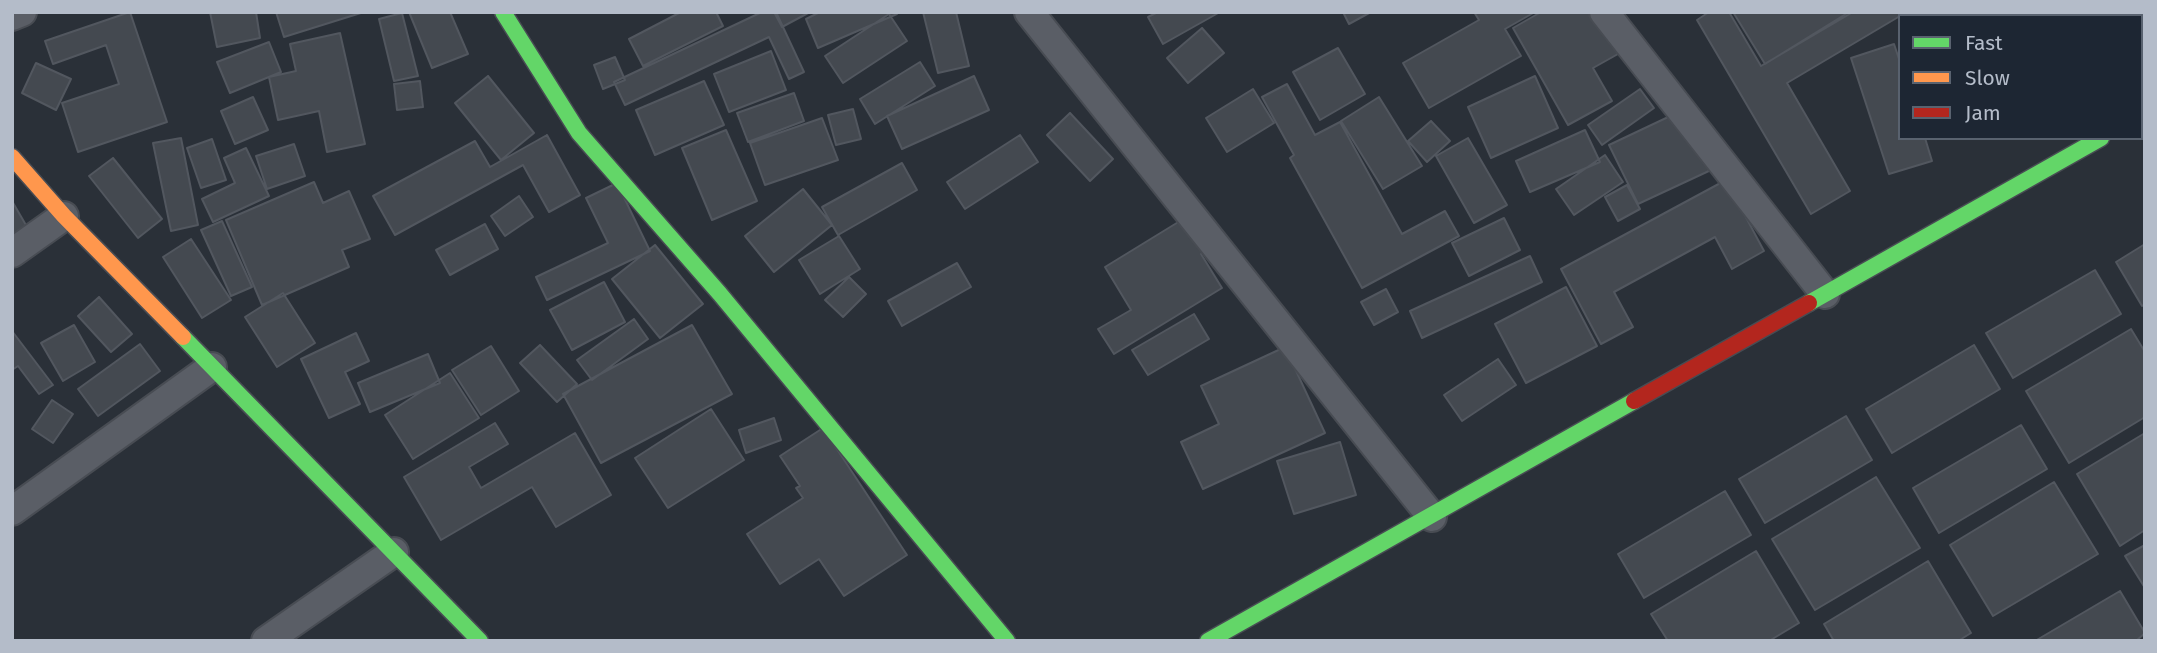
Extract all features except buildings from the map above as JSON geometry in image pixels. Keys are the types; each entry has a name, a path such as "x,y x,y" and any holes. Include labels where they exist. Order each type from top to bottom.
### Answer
{"street":[{"path":"12,16 22,12"},
{"path":"503,12 579,133 720,294 1007,641"},
{"path":"1028,12 1432,517"},
{"path":"1604,12 1825,294"},
{"path":"1208,641 2097,140"},
{"path":"12,157 64,216 480,641"},
{"path":"12,253 64,216"},
{"path":"12,511 212,367"},
{"path":"266,641 394,552"}],"traffic: fast":[{"path":"503,12 579,133 720,294 1007,641"},
{"path":"1809,303 2097,140"},
{"path":"183,337 480,641"},
{"path":"1208,641 1634,401"}],"traffic: slow":[{"path":"12,157 64,216 183,337"}],"traffic: jam":[{"path":"1634,401 1809,303"}]}
